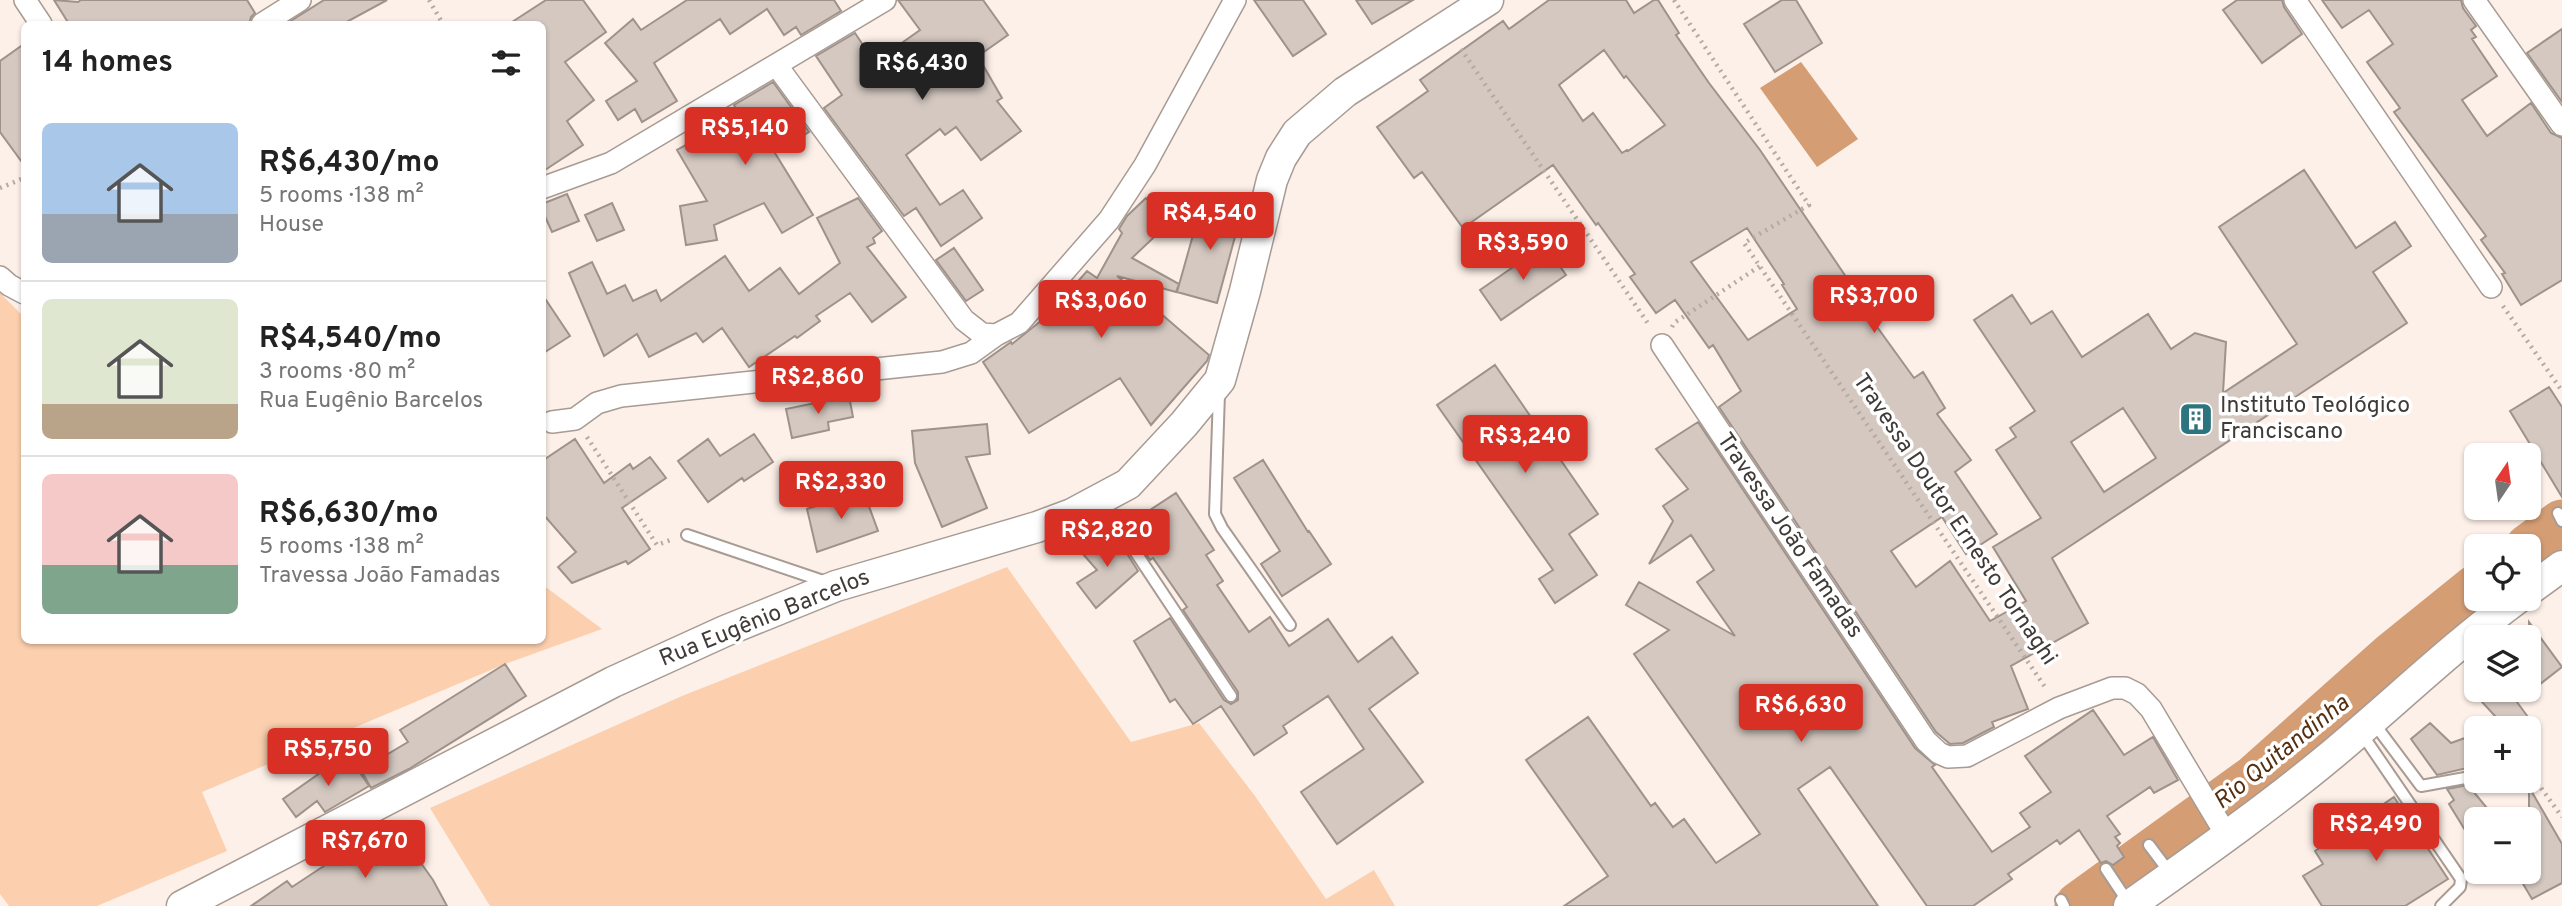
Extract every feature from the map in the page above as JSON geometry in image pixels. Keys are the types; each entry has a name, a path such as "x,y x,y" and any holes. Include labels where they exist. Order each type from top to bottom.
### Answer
{"street":[{"path":"25,0 39,21"},
{"path":"266,21 300,0"},
{"path":"546,187 611,163 885,0"},
{"path":"552,422 575,419 597,403 621,396 942,362 971,353 1019,323 1109,220 1145,165 1235,0"},
{"name":"Rua Eugênio Barcelos","path":"183,906 613,682 725,631 836,586 1037,527 1072,514 1128,484 1184,424 1220,380 1272,180 1281,158 1297,133 1345,92 1488,0"},
{"path":"2295,0 2491,288"},
{"path":"2474,0 2562,125"},
{"path":"777,66 964,320 982,334 996,335"},
{"path":"0,277 21,291"},
{"name":"Travessa João Famadas","path":"1662,345 1926,741 1939,753 1948,757 1967,757 2059,708 2098,692 2125,688 2137,694 2151,709 2227,836"},
{"path":"2541,581 2562,566"},
{"path":"2126,900 2167,869 2227,836 2501,611"}],"lane":[{"path":"1220,380 1215,514 1290,625"},
{"path":"1101,500 1231,696"},
{"path":"687,535 836,586"},
{"path":"2365,725 2421,786 2464,778"},
{"path":"2365,725 2461,879 2460,887 2441,906"},
{"path":"2149,845 2167,869"},
{"path":"2106,869 2126,900"}],"path":[{"path":"429,0 441,21"},
{"name":"Travessa Doutor Ernesto Tornaghi","path":"1674,0 1809,205 1744,243 2048,691"},
{"path":"1446,28 1662,345 1674,323 1760,266"},
{"path":"0,188 21,179"},
{"path":"2491,288 2562,391"},
{"path":"575,419 657,545 687,535"},
{"path":"2541,788 2562,817"}],"shaded area":[{"path":"1801,62 1858,139 1817,167 1760,88"},
{"path":"0,293 21,314 21,644 546,644 546,587 602,629 505,664 202,792 227,851 97,906 9,906 0,894"},
{"path":"1007,567 1131,742 1199,723 1255,796 1326,899 1374,870 1395,906 490,906 430,808 682,696"}],"building":[{"path":"54,0 247,0 255,13 250,21 67,21"},
{"path":"324,0 387,0 348,21 291,21"},
{"path":"546,0 583,0 606,32 565,62 594,100 567,121 583,145 546,169 546,21 514,21"},
{"path":"687,0 834,0 841,11 801,35 796,27 784,35 767,9 730,34 720,19 654,63 677,101 642,122 635,109 618,120 606,101 637,81 605,43 633,19 641,30"},
{"path":"898,0 983,0 1008,35 981,54 983,58 980,60 1002,98 997,101 1021,131 981,160 956,127 945,135 940,129 906,155 940,205 963,190 982,218 941,246 916,208 904,216 824,108 842,95 816,56 855,33 867,51 872,48 879,59 920,30"},
{"path":"1254,0 1303,0 1326,34 1293,56"},
{"path":"1356,0 1413,0 1372,24"},
{"path":"1549,0 1626,0 1634,13 1658,0 1679,33 1676,35 1760,150 1855,290 1865,283 1887,316 1875,324 1914,378 1923,372 1945,408 1937,414 1971,460 1955,472 1997,534 1966,554 1942,517 1891,551 1916,587 1950,561 1990,621 2026,601 1993,547 2041,518 1996,450 2016,437 2010,428 2035,411 1974,320 2012,295 2031,324 2052,311 2082,357 2148,314 2171,349 2195,333 2226,342 2223,393 2297,344 2219,227 2304,170 2356,248 2395,222 2411,246 2373,272 2407,323 2052,558 2088,623 2011,666 2028,709 1992,722 1994,727 1963,743 1950,744 1936,732 1719,407 1741,391 1713,345 1709,348 1675,300 1656,313 1630,277 1635,274 1553,165 1463,228 1422,172 1414,178 1377,127 1428,91 1420,80 1503,21 1509,29","holes":["1604,50 1624,78 1626,76 1665,125 1622,153 1593,113 1583,121 1559,85","1747,228 1797,309 1748,340 1691,262","2123,408 2156,458 2104,492 2071,442"]},
{"path":"1782,0 1796,0 1822,43 1775,72 1744,24"},
{"path":"2237,0 2282,0 2302,34 2262,63 2223,10"},
{"path":"2322,0 2461,0 2463,8 2476,26 2471,30 2476,37 2472,39 2497,76 2462,100 2487,136 2531,103 2551,133 2562,138 2562,280 2521,305 2502,274 2505,273 2481,240 2486,236 2394,112 2400,108 2367,62 2393,44 2369,10 2342,28"},
{"path":"2562,29 2562,102 2527,53"},
{"path":"21,46 21,161 0,132 0,61"},
{"path":"773,82 809,132 775,153 813,215 782,233 764,203 714,225 717,240 686,245 680,206 707,201 677,150 740,115 734,105"},
{"path":"567,194 579,221 552,232 546,219 546,202"},
{"path":"858,198 882,231 873,238 875,243 867,247 906,297 872,322 850,293 816,316 820,321 797,338 795,336 749,367 722,328 703,342 696,333 649,357 637,334 604,356 569,273 592,262 607,294 625,285 633,301 656,290 661,301 725,256 749,291 780,268 799,294 840,263 817,218"},
{"path":"1146,198 1170,222 1132,258 1179,284 1176,292 1117,276 1209,355 1207,361 1151,425 1120,378 1029,433 983,362 1011,342 1012,344 1052,312 1049,308 1065,296 1087,271 1097,278 1122,233 1119,229 1127,216"},
{"path":"612,203 624,230 597,241 585,215"},
{"path":"1202,203 1242,211 1217,303 1177,292"},
{"path":"1545,245 1566,275 1501,320 1480,290"},
{"path":"954,248 983,290 966,301 936,260"},
{"path":"546,300 570,336 546,351"},
{"path":"1495,365 1598,514 1569,534 1597,575 1555,603 1539,579 1553,570 1437,405"},
{"path":"2549,387 2562,407 2562,497 2541,462 2541,443 2529,443 2510,411"},
{"path":"849,396 853,417 828,422 829,430 792,438 786,409"},
{"path":"1698,422 1915,748 1935,765 1932,767 1992,852 2030,827 2020,813 2051,792 2025,756 2093,710 2124,755 2153,737 2178,780 2154,793 2150,787 2107,816 2120,834 2115,837 2124,857 2113,865 2106,861 2101,863 2079,830 2060,844 2057,840 2008,874 2012,879 1973,906 1927,906 1830,767 1798,789 1878,906 1564,906 1608,876 1526,760 1588,717 1651,806 1655,803 1673,827 1684,819 1716,863 1760,834 1634,654 1669,630 1626,605 1639,582 1735,636 1697,582 1714,570 1691,535 1649,564 1673,521 1663,506 1688,489 1656,449"},
{"path":"987,424 990,454 966,457 987,508 942,527 915,463 912,431"},
{"path":"754,434 773,462 744,481 742,478 708,502 678,461 708,439 720,456"},
{"path":"575,439 604,483 630,464 633,469 650,457 666,478 622,508 650,549 628,564 626,561 572,583 558,567 576,552 546,518 546,458"},
{"path":"1263,460 1331,564 1282,596 1261,564 1280,551 1234,478"},
{"path":"863,490 878,531 817,552 807,509"},
{"path":"1176,493 1214,550 1206,555 1223,581 1217,585 1249,632 1270,617 1289,646 1328,619 1358,662 1392,637 1418,673 1369,709 1423,782 1337,844 1301,792 1364,749 1328,696 1283,726 1287,733 1254,755 1221,706 1193,724 1175,699 1170,702 1134,641 1170,618 1224,700 1231,704 1238,700 1238,692 1183,610 1187,607 1153,558 1150,560 1127,525"},
{"path":"1114,533 1138,571 1096,608 1077,583 1097,570 1083,554 1105,534 1108,538"},
{"path":"2541,638 2562,667 2541,683"},
{"path":"505,664 526,696 409,769 371,788 361,770 408,742 400,730"},
{"path":"2482,702 2517,702 2527,716 2495,716"},
{"path":"2430,723 2451,743 2464,738 2464,769 2437,775 2411,739"},
{"path":"347,754 369,786 325,812 317,801 296,817 283,799"},
{"path":"2464,786 2464,793 2475,793 2486,807 2464,807 2464,828 2449,804 2454,800 2447,789"},
{"path":"2529,793 2532,793 2541,807 2529,807"},
{"path":"2394,797 2448,879 2405,906 2322,906 2303,876 2323,864 2315,851"},
{"path":"2541,808 2562,844 2562,883 2532,899 2523,884 2541,884"},
{"path":"394,825 433,880 447,906 251,906 287,881 292,887 333,860 336,864"}],"waterway":[{"name":"Rio Quitandinha","path":"2541,539 2562,524"},
{"name":"Rio Quitandinha","path":"2079,906 2255,779 2393,656 2464,599"}],"place":[{"name":"Instituto Teológico Franciscano","path":"2196,419"}]}
